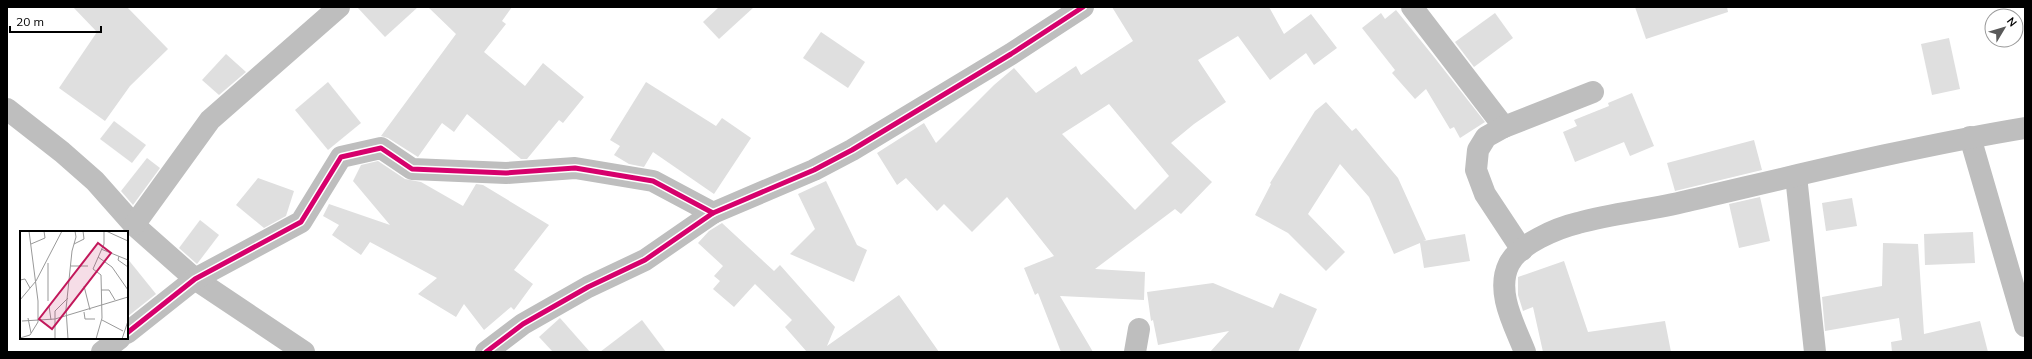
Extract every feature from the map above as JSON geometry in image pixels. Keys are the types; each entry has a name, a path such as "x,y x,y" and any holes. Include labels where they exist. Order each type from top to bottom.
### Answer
{"street":[{"path":"134,226 210,120 339,7"},
{"path":"486,352 523,324 588,287 645,260 713,213 814,170 852,150 1012,54 1083,7"},
{"path":"1412,7 1504,127"},
{"path":"1522,250 1485,194 1476,170 1478,150 1486,137 1504,127 1594,92"},
{"path":"7,109 62,152 95,181 134,226 196,279 304,352"},
{"path":"1525,352 1505,298 1504,281 1509,264 1522,250 1539,239 1578,223 1673,205 1970,137 2025,128"},
{"path":"1970,137 2025,326"},
{"path":"128,332 196,279 301,222 341,157 381,148 412,169 506,173 576,168 653,181 713,213"},
{"path":"1796,176 1815,352"},
{"path":"1135,352 1140,329"},
{"path":"102,352 119,339"}],"building":[{"path":"73,7 127,7 168,49 130,86 105,121 59,88 97,32"},
{"path":"357,7 418,7 385,37"},
{"path":"428,7 512,7 502,21 506,24 484,52 525,86 543,63 584,97 563,123 559,120 527,159 521,159 467,114 454,132 442,123 418,157 388,138 381,136 456,34"},
{"path":"719,7 754,7 719,39 703,22"},
{"path":"1112,7 1269,7 1284,34 1311,14 1337,48 1314,65 1306,53 1270,80 1238,36 1198,60 1226,102 1194,124 1171,143 1212,182 1181,214 1175,209 1095,269 1145,272 1144,300 1060,296 1093,352 1061,352 1038,293 1035,295 1024,268 1054,256 1007,197 972,232 944,204 937,211 906,178 897,185 877,153 924,123 936,143 994,85 1014,68 1036,93 1076,66 1081,75 1133,41","holes":["1109,104 1169,176 1135,210 1062,134"]},
{"path":"1635,7 1727,7 1728,12 1646,39"},
{"path":"1396,10 1485,122 1460,138 1454,127 1450,129 1426,89 1415,99 1392,73 1395,70 1362,28 1381,13 1385,19"},
{"path":"1495,13 1513,38 1474,67 1455,42"},
{"path":"821,32 865,62 848,88 803,58"},
{"path":"1949,38 1960,89 1932,95 1921,44"},
{"path":"226,54 246,72 219,95 202,80"},
{"path":"328,82 361,123 328,150 295,110"},
{"path":"646,82 716,126 722,118 751,138 714,194 653,152 644,167 629,164 614,155 620,146 610,140"},
{"path":"1632,93 1654,146 1630,156 1624,142 1575,162 1563,132 1577,126 1574,120 1609,106 1608,103"},
{"path":"1326,102 1352,131 1356,128 1398,178 1426,240 1423,241 1465,234 1470,261 1424,268 1420,243 1394,254 1369,197 1340,164 1308,214 1345,252 1326,271 1288,233 1255,215 1271,184 1270,183 1315,111"},
{"path":"114,121 146,145 132,163 100,139"},
{"path":"1754,140 1762,170 1675,191 1667,163"},
{"path":"147,158 160,168 133,205 121,191"},
{"path":"378,161 405,179 421,182 463,206 476,184 483,185 549,225 514,270 533,284 514,310 511,307 484,330 464,304 456,317 418,294 437,278 370,242 361,255 332,235 339,225 323,216 329,204 390,225 353,181 361,165"},
{"path":"258,178 294,191 286,216 264,228 236,205"},
{"path":"826,181 857,245 867,250 854,282 790,254 815,229 798,194"},
{"path":"1760,197 1770,241 1739,248 1729,204"},
{"path":"1852,198 1857,226 1826,231 1822,203"},
{"path":"200,220 219,235 197,264 179,248"},
{"path":"722,223 774,271 780,265 835,327 827,346 899,295 939,352 807,352 785,327 792,320 755,284 734,307 713,289 720,281 714,276 723,266 698,243 709,231"},
{"path":"1973,232 1975,263 1925,265 1924,234"},
{"path":"1883,243 1918,244 1924,334 1980,321 1988,352 1892,352 1891,342 1902,340 1899,318 1825,331 1822,297 1882,286"},
{"path":"128,259 156,294 128,316"},
{"path":"1564,261 1588,332 1665,321 1671,352 1543,352 1533,307 1523,311 1518,295 1518,277"},
{"path":"1213,283 1273,308 1280,293 1317,309 1298,352 1210,352 1229,331 1158,345 1153,320 1151,321 1147,292"},
{"path":"560,318 590,352 553,352 539,337"},
{"path":"642,320 666,352 600,352"}],"cycle path":[{"path":"486,352 523,324 588,287 645,260 713,213 814,170 852,150 1011,54 1083,7"},
{"path":"128,332 195,279 301,222 341,157 381,148 412,169 506,173 575,168 653,181 713,213"}]}
